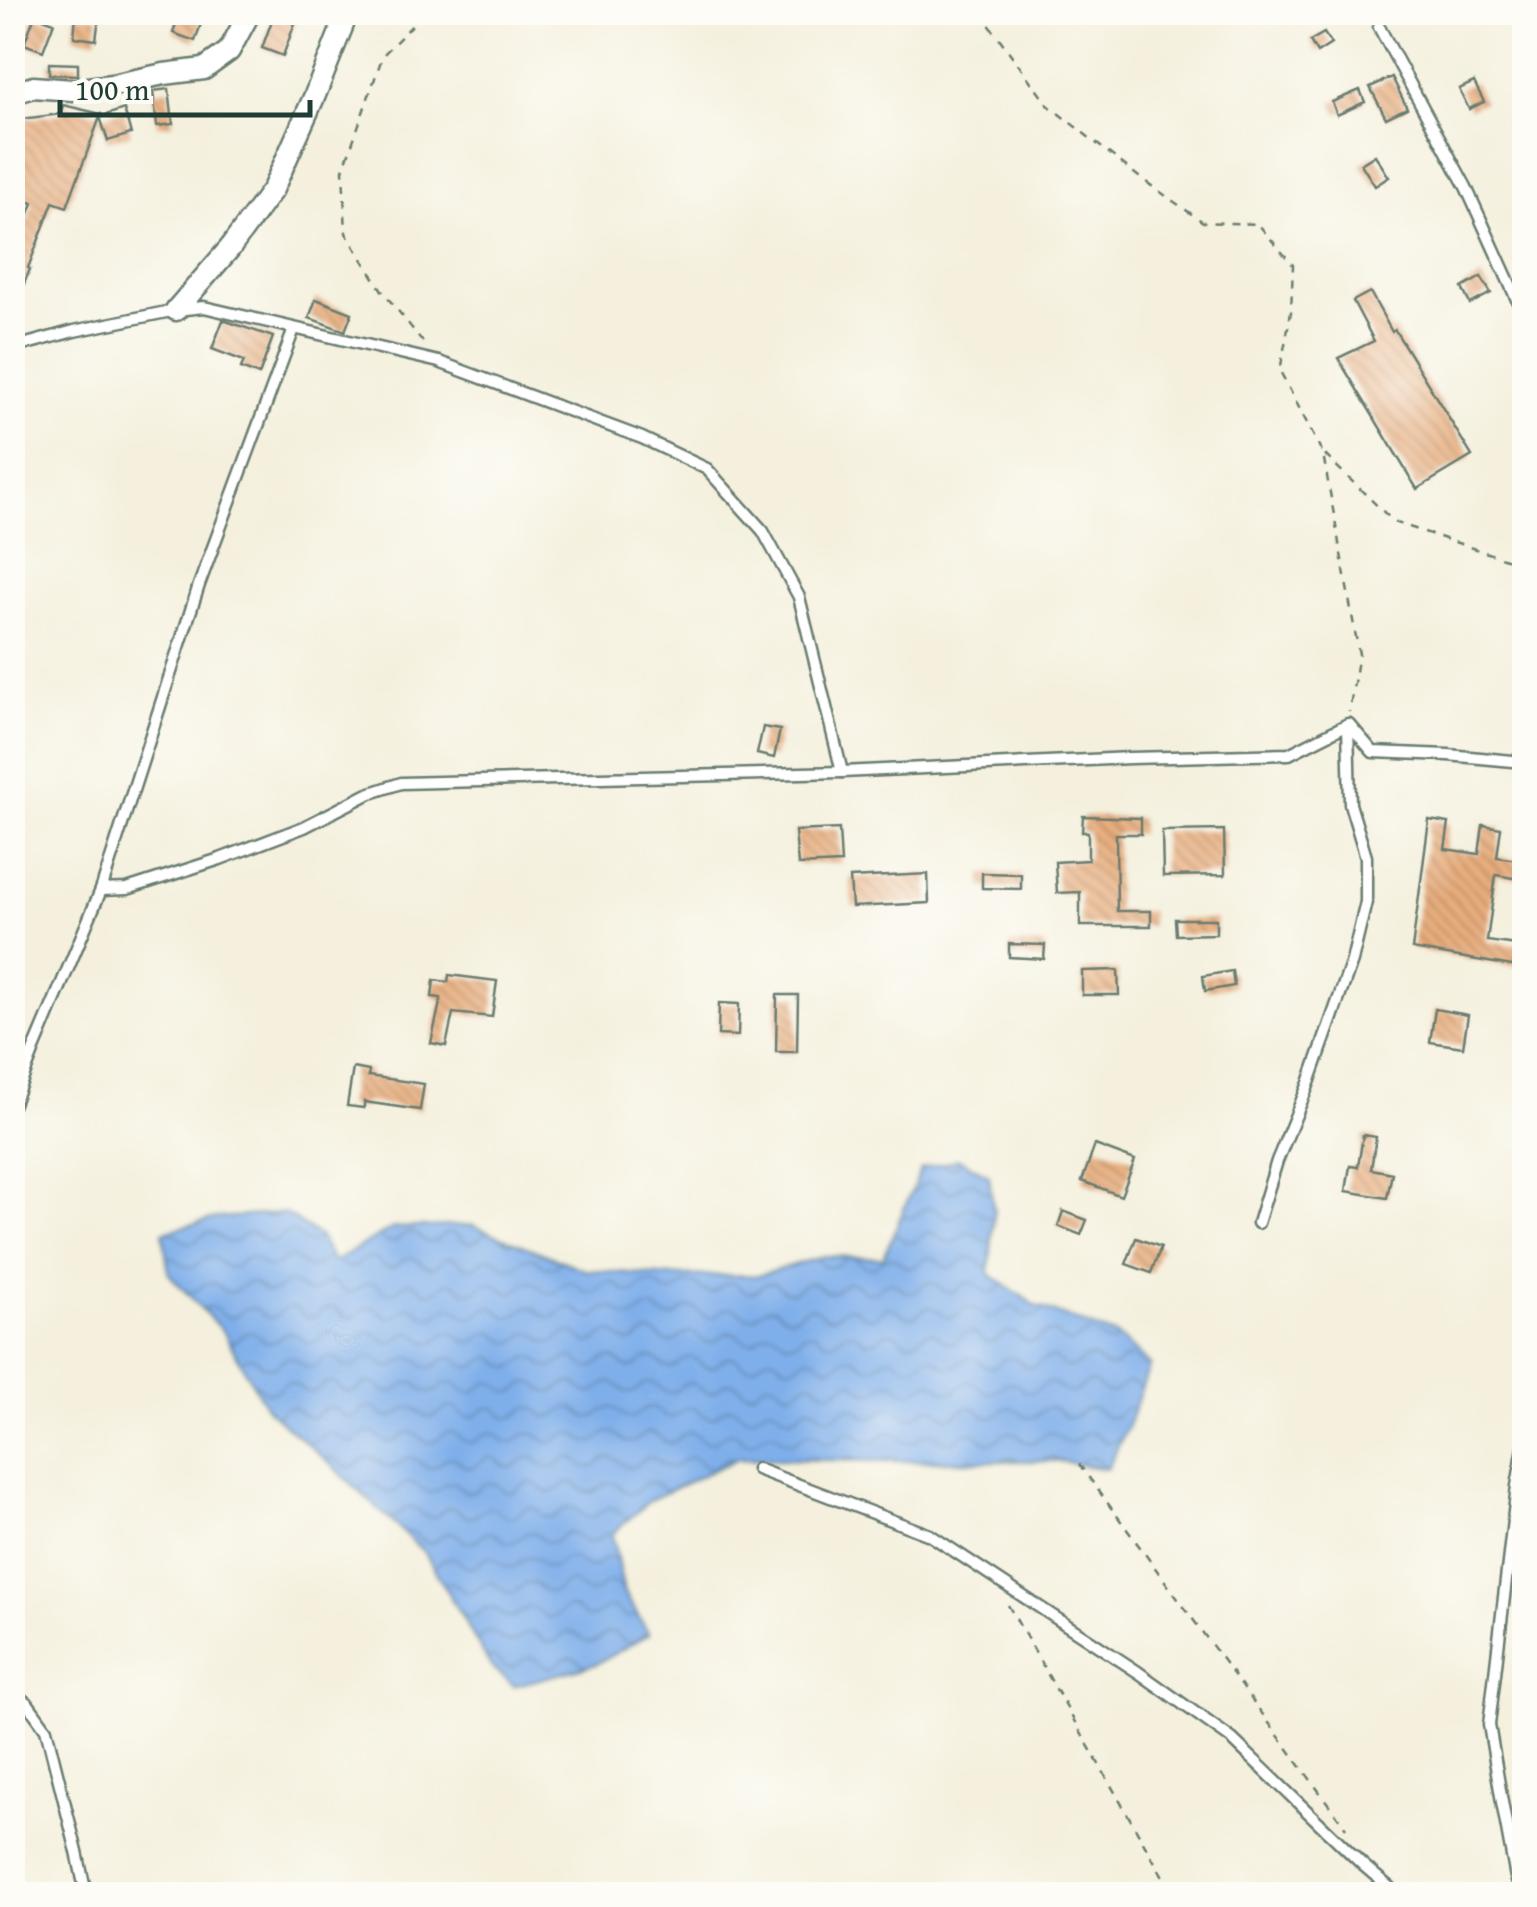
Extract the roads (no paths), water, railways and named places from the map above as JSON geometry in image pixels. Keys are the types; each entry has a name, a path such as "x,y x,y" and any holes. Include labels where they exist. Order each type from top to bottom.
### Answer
{"street":[{"path":"12,94 33,87 72,90 112,86 204,69 229,52 250,12"},
{"path":"176,310 230,248 273,188 348,12"}],"lane":[{"path":"1379,27 1466,187 1524,315"},
{"path":"12,348 74,330 204,306 439,362 642,438 707,469 762,531 799,596 842,772"},
{"path":"12,1106 101,890 199,585 294,330"},
{"path":"101,890 127,889 220,860 304,827 368,794 401,784 1289,754 1348,724"},
{"path":"1348,724 1373,752 1524,762"},
{"path":"1258,1222 1352,961 1366,902 1366,856 1350,804 1348,724"},
{"path":"1522,1894 1489,1725 1524,1447"},
{"path":"757,1469 930,1535 1138,1672 1232,1738 1397,1894"},
{"path":"12,1692 28,1704 46,1728 86,1894"}],"water":[{"path":"959,1159 989,1175 994,1214 989,1274 1036,1306 1117,1336 1150,1365 1107,1469 1059,1461 738,1458 650,1500 612,1534 624,1593 649,1634 596,1664 514,1686 491,1667 425,1553 267,1409 224,1333 169,1274 163,1232 217,1218 285,1213 320,1237 333,1262 393,1228 471,1225 585,1270 673,1276 760,1275 824,1256 883,1258 921,1169"}]}
